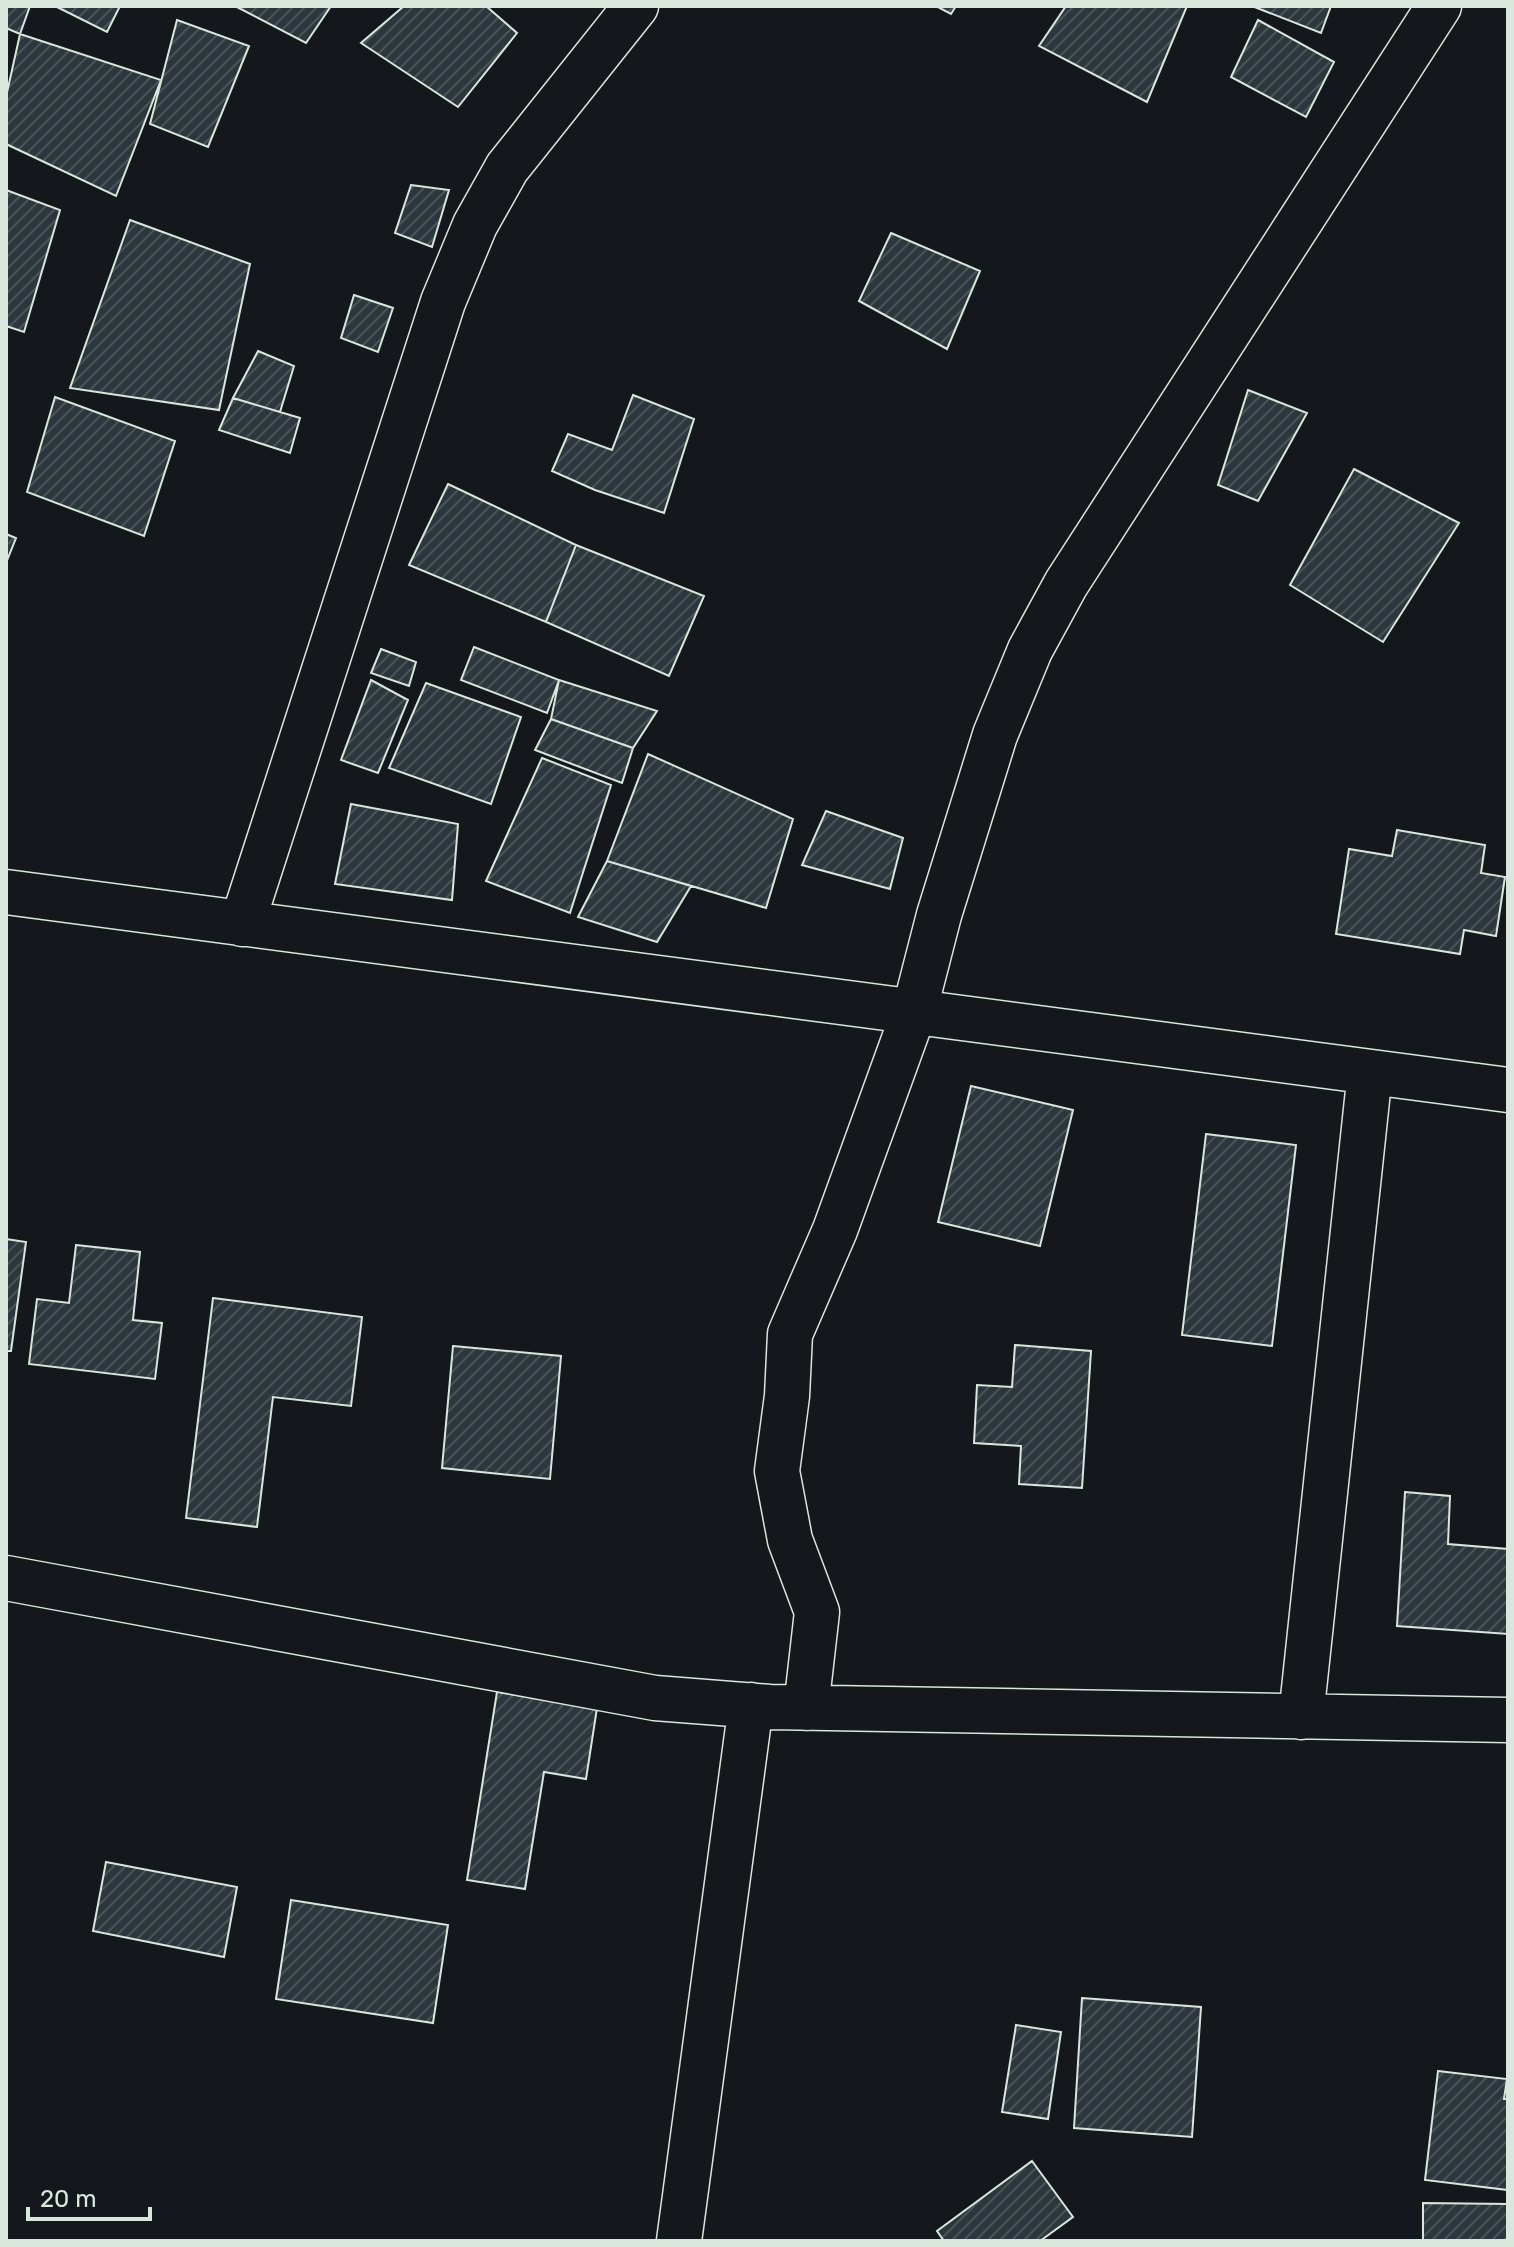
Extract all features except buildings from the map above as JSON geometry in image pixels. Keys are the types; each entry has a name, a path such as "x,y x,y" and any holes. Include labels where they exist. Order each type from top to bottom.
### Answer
{"street":[{"path":"242,924 443,302 475,225 507,168 636,6"},
{"path":"806,1708 817,1612 790,1540 777,1471 787,1396 790,1334 835,1230 914,1012 939,915 995,735 1030,650 1066,584 1439,6"},
{"path":"6,892 1508,1090"},
{"path":"1301,1717 1370,1072"},
{"path":"6,1578 655,1698 806,1708 1508,1720"},
{"path":"679,2241 751,1705"}]}
